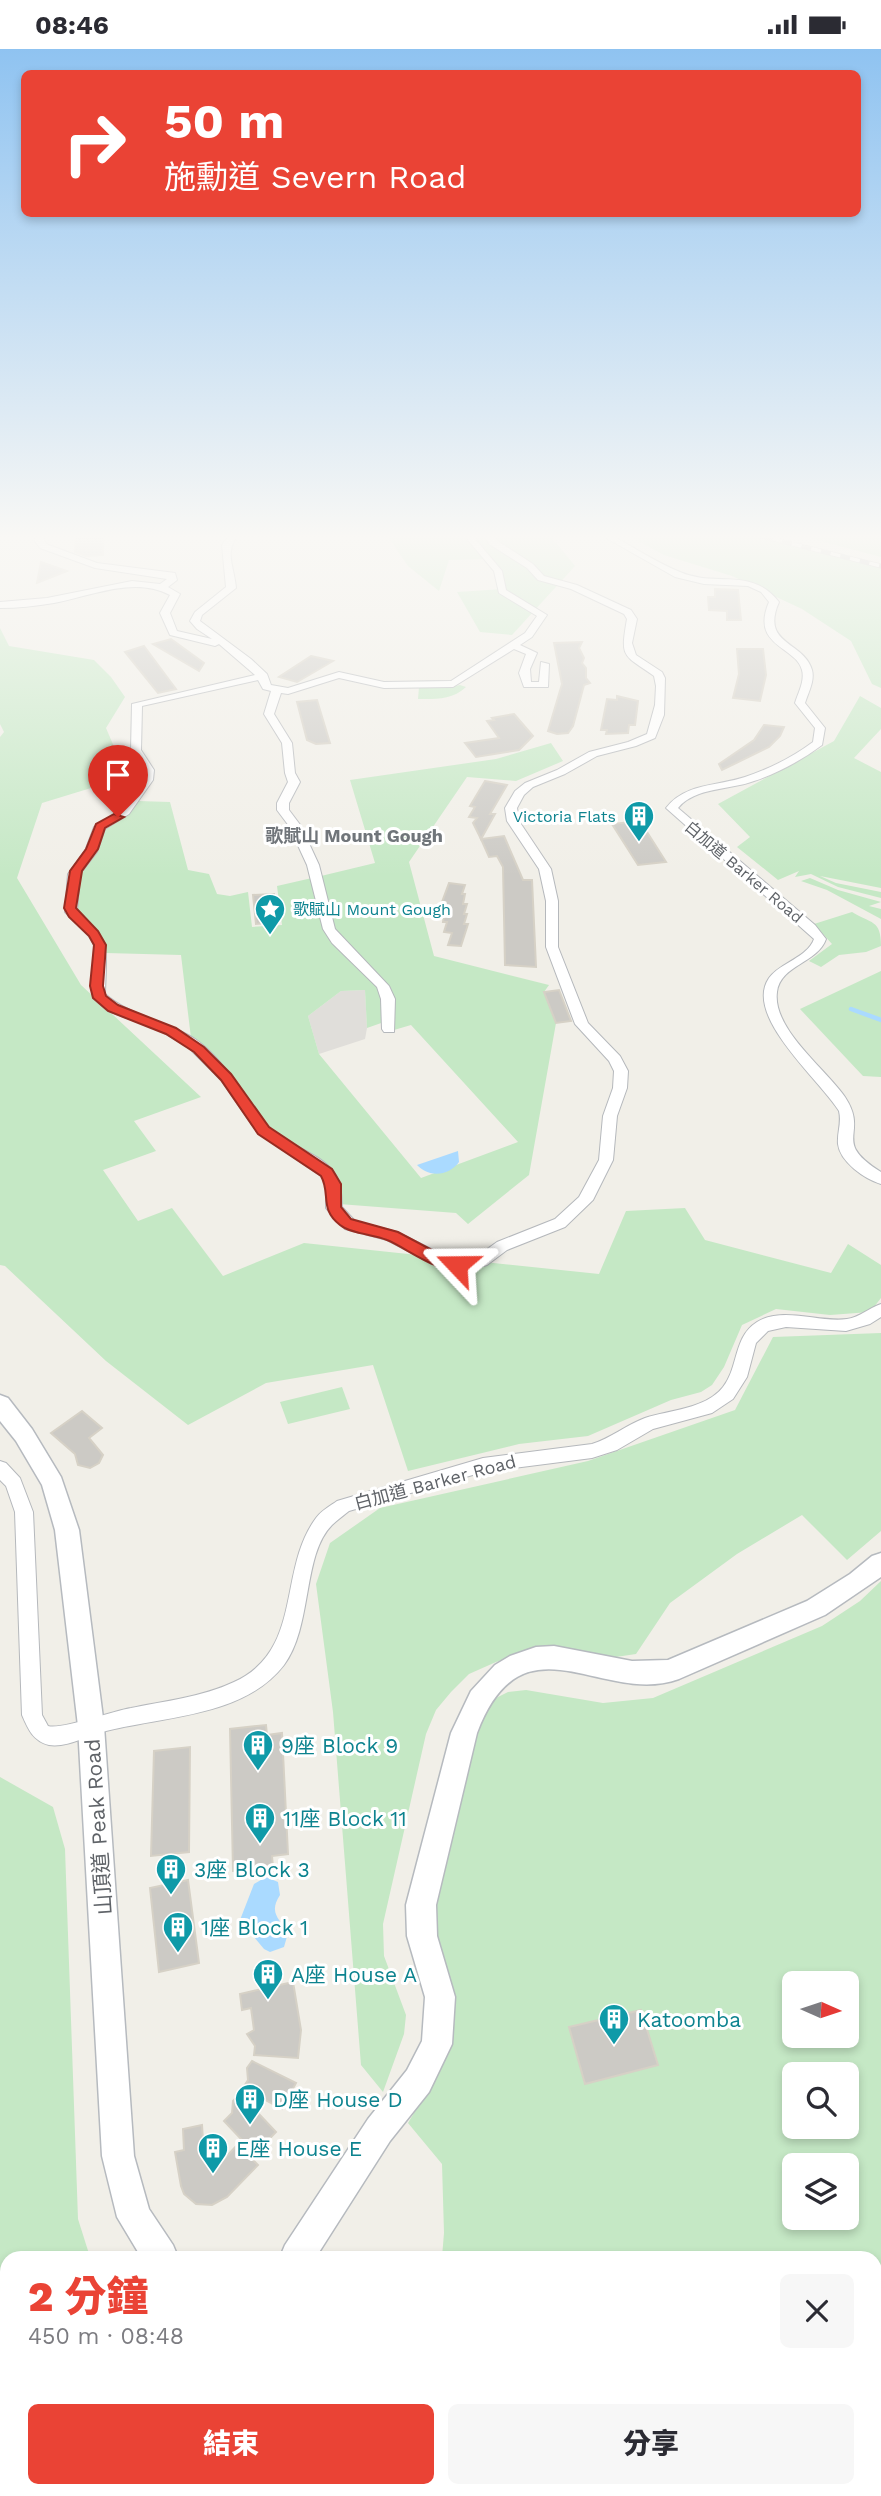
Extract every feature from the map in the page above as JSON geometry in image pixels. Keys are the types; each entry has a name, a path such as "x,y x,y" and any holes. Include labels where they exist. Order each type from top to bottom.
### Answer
{"main road":[{"name":"山頂道 Peak Road","path":"0,1404 24,1435 52,1484 67,1530 91,1726 118,2156 134,2217 154,2251"},
{"path":"301,2251 379,2130 418,2081 437,2044 440,1997 422,1936 421,1905 464,1733 484,1692 514,1666 545,1658 574,1659 621,1672 645,1674 670,1671 816,1608 859,1581 881,1563"},
{"path":"310,2251 323,2221"}],"street":[{"path":"232,648 263,676 267,687 276,691 293,690 339,675 384,685 448,686 507,648"},
{"path":"520,648 532,653 525,665 525,681 528,685 544,685 544,664"},
{"path":"263,676 137,703 134,746 139,760 149,770 149,778 125,812 100,827 92,849 74,877 71,912 94,934 101,949 98,995 108,1006 171,1031 199,1049 226,1077 264,1130 327,1173 333,1184 334,1208 342,1219 356,1227 392,1236 439,1261 457,1265 475,1263 502,1246 565,1220 585,1200 606,1160 610,1116 621,1080 621,1071 615,1059 586,1030 552,947 552,901 545,869 513,821 511,808 519,793 528,785 561,772 593,754 651,736 658,724 662,678 631,655 629,648"},
{"name":"白加道 Barker Road","path":"788,648 806,666 808,678 800,703 820,728 820,739 816,745 751,779 687,795 672,808 820,939 815,949 784,968 774,979 770,992 771,1007 805,1059 845,1108 848,1118 844,1143 847,1153 881,1179"},
{"path":"276,691 269,714 287,743 290,773 294,782 283,803 283,810 295,826 313,865 329,929 336,940 383,986 388,999 389,1030"},
{"name":"白加道 Barker Road","path":"0,1468 14,1483 24,1512 30,1702 35,1726 49,1737 109,1720 221,1697 241,1689 269,1670 284,1652 292,1632 313,1535 335,1510 364,1498 483,1465 592,1451 611,1445 648,1424 706,1408 727,1395 739,1377 748,1341 764,1325 786,1321 846,1325 881,1310"}],"shaded area":[{"path":"365,990 365,1039 319,1054 308,1016 341,991"}],"green space":[{"path":"0,648 22,648 94,660 111,677 125,697 106,728 127,777 42,803 17,878 81,985 201,1097 134,1121 156,1151 103,1170 138,1221 172,1208 223,1276 304,1243 599,1274 626,1211 685,1208 705,1240 831,1273 848,1244 881,1265 881,1298 870,1312 830,1315 776,1309 742,1325 724,1367 712,1385 701,1392 671,1400 588,1436 519,1444 408,1471 373,1365 266,1383 188,1425 106,1361 5,1266 0,1265 0,737 4,732 0,724"},
{"path":"855,648 881,648 881,688 872,684"},
{"path":"460,685 466,687 449,697 418,699 419,687 445,688"},
{"path":"860,696 881,708 881,729 854,758 881,772 881,888 820,876 836,883 881,892 881,898 838,887 811,874 795,877 799,871 778,880 737,847 750,837 718,804 834,741"},
{"path":"551,743 563,761 516,781 467,777 409,862 434,956 549,985 544,992 556,1023 529,1175 468,1224 456,1213 339,1204 338,1181 275,1134 259,1118 228,1070 191,1038 181,955 106,953 101,936 75,909 79,874 105,827 129,813 138,801 170,802 188,870 209,874 217,894 230,896 248,892 252,927 282,925 277,886 312,878 313,892 324,930 378,987 384,1022 367,1028 365,990 341,991 308,1016 319,1054 421,1178 518,1142 411,1025 394,1030 388,985 340,939 333,928 321,876 375,863 350,780 496,759"},
{"path":"810,878 838,890 881,902 869,906 881,909 881,919 827,890 801,881"},
{"path":"852,912 874,923 881,937 881,946 866,952 839,955 821,967 809,961 832,944 814,924"},
{"path":"881,971 881,1077 863,1076 800,1009"},
{"path":"881,1333 881,1531 847,1560 802,1515 737,1554 670,1603 636,1654 609,1658 524,1653 469,1674 436,1710 426,1734 383,1924 384,1956 406,2015 404,2034 383,2092 361,2065 333,1712 316,1584 330,1543 380,1508 588,1461 735,1410 773,1337"},
{"path":"342,1387 350,1409 288,1424 280,1402"},
{"path":"881,1581 881,2251 442,2251 442,2164 408,2123 433,2081 432,1925 476,1731 492,1700 508,1692 526,1690 603,1703 653,1698 822,1626 860,1601"},
{"path":"0,1777 53,1807 65,1849 78,2219 88,2251 0,2251"}],"water":[{"path":"458,1151 459,1162 444,1173 427,1172 417,1165"},
{"path":"266,1877 278,1882 280,1895 275,1911 288,1933 284,1947 270,1952 264,1949 240,1920 254,1884"}],"building":[{"path":"146,648 176,689 158,693 125,652"},
{"path":"160,648 184,648 204,663 199,671"},
{"path":"555,648 579,648 584,658 582,663 586,668 586,678 590,683 584,685 573,726 568,733 557,734 548,731 562,684"},
{"path":"737,649 763,649 766,675 760,701 733,698 739,674"},
{"path":"311,656 333,661 297,682 279,677"},
{"path":"617,696 638,701 635,725 629,725 628,733 606,734 607,730 601,730 607,699 617,700"},
{"path":"317,700 330,743 316,744 307,740 297,702"},
{"path":"514,714 533,736 519,750 476,757 465,743 499,738 487,721"},
{"path":"764,725 784,727 780,736 769,747 722,770 719,764 754,740"},
{"path":"485,781 507,785 490,814 495,814 481,839 473,823 477,818 469,817 475,807 470,806"},
{"name":"Victoria Flats","path":"640,821 666,862 638,865 612,824"},
{"path":"504,836 523,880 532,880 536,967 505,965 503,867 497,856 489,857 481,839"},
{"path":"449,883 465,885 462,894 465,894 463,904 467,904 464,924 468,924 461,946 448,945 452,933 444,932 447,922 443,922 446,902 442,902"},
{"path":"274,894 277,922 256,924 253,895"},
{"path":"559,990 571,1021 556,1023 544,992"},
{"path":"82,1411 102,1428 89,1438 103,1455 99,1463 90,1468 78,1465 75,1454 51,1433"},
{"path":"266,1725 267,1735 282,1733 288,1854 272,1856 273,1867 233,1871 230,1729"},
{"path":"190,1747 189,1852 151,1856 154,1751"},
{"path":"188,1880 199,1963 159,1972 150,1888"},
{"path":"293,1982 301,2030 298,2058 254,2055 255,2046 247,2034 254,2030 251,2008 242,2010 240,1994"},
{"name":"Katoomba","path":"641,2010 658,2065 585,2084 569,2027"},
{"path":"252,2061 296,2083 282,2109 243,2088 248,2080 247,2068"},
{"name":"E座 House E","path":"240,2094 276,2132 251,2158 258,2165 227,2197 212,2205 196,2204 184,2194 175,2152 184,2150 183,2129 202,2125 204,2155 216,2153 223,2160 242,2140 224,2121 232,2113 233,2101"}],"waterway":[{"path":"851,1009 881,1020"}],"place":[{"name":"Victoria Flats","path":"639,843"},
{"name":"歌賦山 Mount Gough","path":"270,936"},
{"name":"9座 Block 9","path":"258,1772"},
{"name":"11座 Block 11","path":"260,1845"},
{"name":"3座 Block 3","path":"171,1896"},
{"name":"1座 Block 1","path":"178,1954"},
{"name":"A座 House A","path":"268,2001"},
{"name":"Katoomba","path":"614,2046"},
{"name":"D座 House D","path":"250,2126"},
{"name":"E座 House E","path":"213,2175"}],"district":[{"name":"歌賦山 Mount Gough","path":"354,835"}],"route":[{"path":"118,817 100,827 92,849 76,871 70,908 97,937 100,945 97,991 100,998 108,1006 164,1027 199,1049 226,1077 252,1118 270,1136 327,1173 334,1188 334,1208 350,1225 392,1236 439,1261 457,1265"}]}
